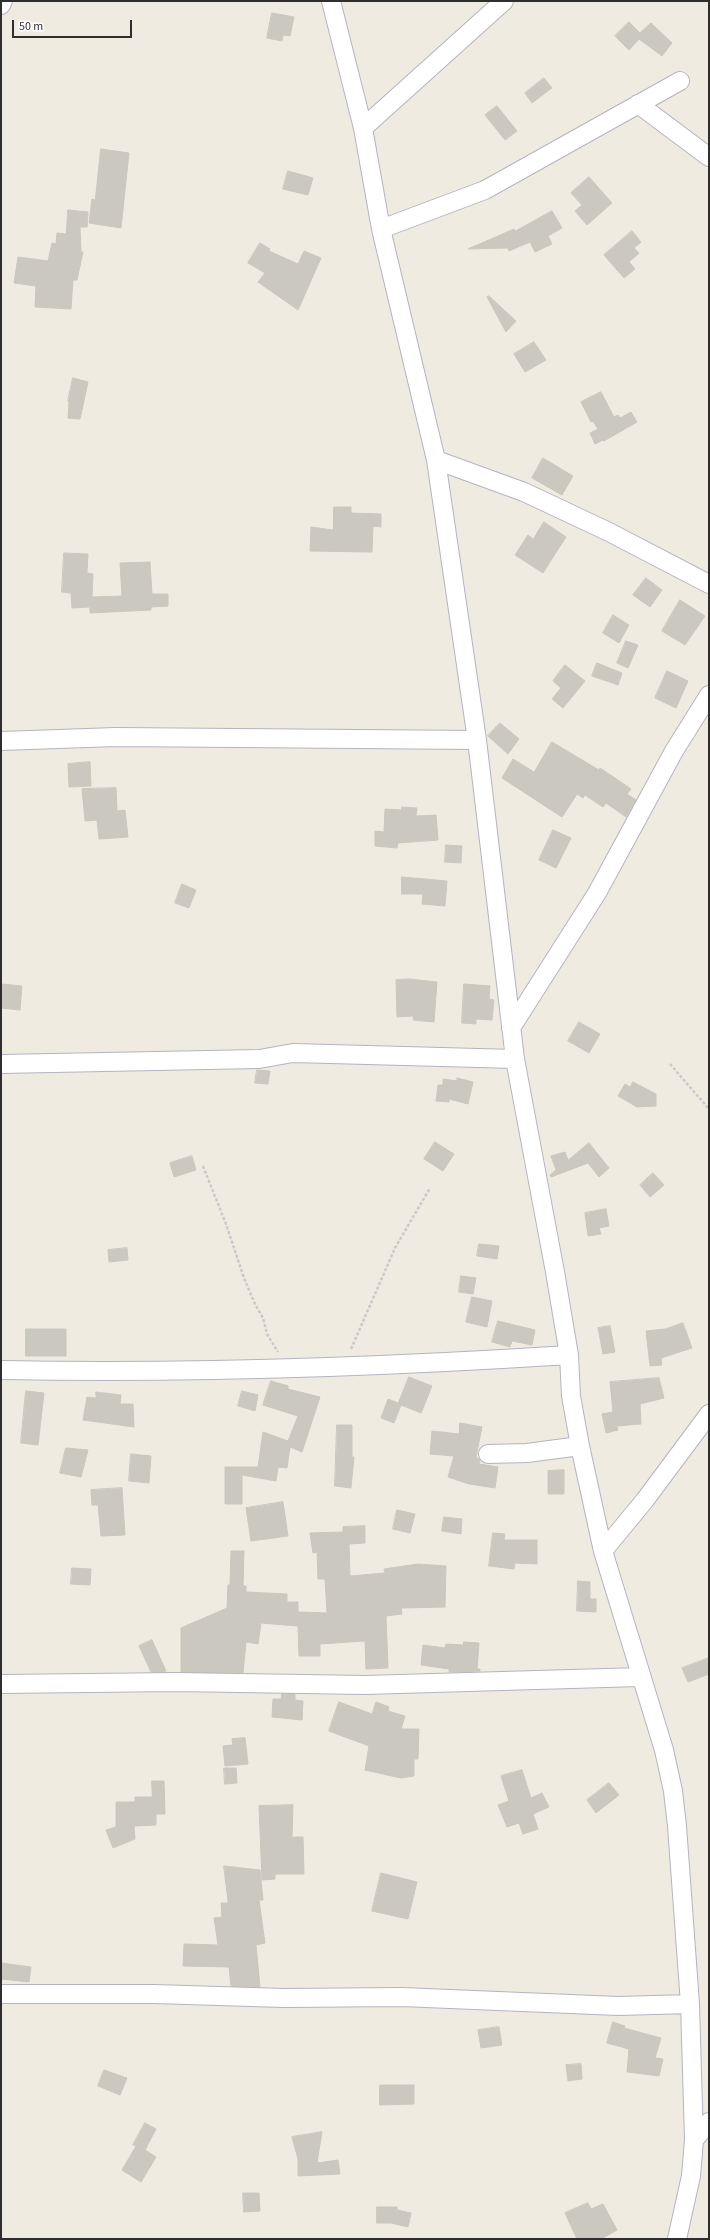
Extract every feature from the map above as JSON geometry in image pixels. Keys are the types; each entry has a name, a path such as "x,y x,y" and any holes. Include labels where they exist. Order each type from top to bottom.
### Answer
{"street":[{"path":"1,5 3,1"},
{"path":"331,1 363,128 381,229 436,460 476,740 515,1059 556,1272 569,1355 571,1396 580,1446 603,1551 640,1677 664,1750 673,1791 678,1834 690,2004 694,2140 691,2176 678,2239"},
{"path":"363,128 504,1"},
{"path":"381,229 485,190 680,81"},
{"path":"638,104 709,157"},
{"path":"436,460 524,492 609,532 709,584"},
{"path":"511,1028 597,893 674,751 709,695"},
{"path":"1,741 116,737 476,740"},
{"path":"1,1064 259,1059 293,1053 515,1059"},
{"path":"1,1370 109,1372 343,1366 569,1355"},
{"path":"603,1551 645,1500 709,1414"},
{"path":"488,1454 527,1453 580,1446"},
{"path":"1,1684 176,1682 365,1685 640,1677"},
{"path":"1,1994 154,1994 284,1998 402,1997 618,2006 690,2004"},
{"path":"694,2140 709,2122"}],"path":[{"path":"670,1064 709,1109"},
{"path":"203,1166 226,1224 244,1278 255,1304 263,1318 267,1334 276,1348 282,1367"},
{"path":"343,1366 395,1248 430,1188"}],"building":[{"path":"272,13 294,17 290,36 283,35 282,41 267,38"},
{"path":"629,22 640,33 651,23 672,43 662,56 639,39 629,50 615,36"},
{"path":"544,78 552,88 532,103 525,93"},
{"path":"497,106 517,131 505,140 485,115"},
{"path":"101,149 129,153 121,228 89,223 92,199 95,200"},
{"path":"288,171 313,178 308,195 283,189"},
{"path":"589,177 612,203 587,225 575,211 582,205 571,193"},
{"path":"68,210 88,212 87,227 80,227 81,252 83,252 77,280 73,280 71,309 35,307 36,286 14,283 18,257 48,261 52,243 56,244 57,233 66,234"},
{"path":"552,211 562,228 548,236 552,244 535,252 530,242 509,251 508,248 468,249 514,229 515,231"},
{"path":"632,231 641,242 634,248 639,253 629,262 635,269 624,278 604,255"},
{"path":"260,243 270,249 269,251 298,264 304,251 321,258 298,310 258,282 265,273 248,263"},
{"path":"489,296 516,321 506,332 487,297"},
{"path":"534,342 546,360 525,372 514,354"},
{"path":"73,378 88,382 80,419 68,418 68,401"},
{"path":"601,392 614,417 618,415 620,418 631,412 637,422 604,441 603,440 595,444 590,433 598,429 593,421 591,422 581,402"},
{"path":"543,458 573,476 562,495 532,478"},
{"path":"334,507 351,507 351,513 381,514 381,527 373,526 372,552 310,551 311,527 333,530"},
{"path":"544,522 566,537 543,573 515,555 528,535 533,539"},
{"path":"64,553 88,554 87,573 93,574 92,597 122,596 120,563 150,562 152,594 168,594 168,606 151,607 151,610 90,613 90,607 72,608 71,593 62,592"},
{"path":"646,578 662,590 650,607 633,595"},
{"path":"680,600 705,616 685,645 662,631"},
{"path":"613,615 629,625 619,643 603,633"},
{"path":"626,641 638,645 628,668 617,663"},
{"path":"597,663 622,673 618,685 592,676"},
{"path":"565,665 585,681 563,708 552,699 561,688 553,681"},
{"path":"667,671 688,681 676,708 655,698"},
{"path":"500,723 519,739 508,754 488,736"},
{"path":"552,742 599,770 600,768 631,789 627,794 636,800 626,817 606,803 603,807 585,795 583,798 577,794 562,817 502,778 513,759 534,772"},
{"path":"90,762 91,786 69,787 68,764"},
{"path":"116,788 117,811 125,810 128,837 99,839 97,820 85,821 82,789"},
{"path":"402,807 417,808 416,816 436,815 438,840 398,843 397,848 375,846 375,831 384,832 385,809 401,810"},
{"path":"553,830 571,838 556,868 539,860"},
{"path":"446,845 462,846 461,863 445,862"},
{"path":"402,877 447,881 445,906 422,904 423,894 402,894"},
{"path":"182,884 196,890 189,908 175,903"},
{"path":"409,979 437,982 434,1022 413,1020 414,1016 397,1017 396,980"},
{"path":"1,984 22,986 20,1010 1,1008"},
{"path":"464,984 490,986 489,999 494,1000 492,1020 476,1019 476,1024 462,1023"},
{"path":"579,1022 600,1034 589,1053 568,1041"},
{"path":"257,1070 270,1071 268,1084 255,1083"},
{"path":"457,1078 473,1082 468,1104 449,1099 449,1102 436,1101 438,1085 443,1085 443,1079 457,1081"},
{"path":"633,1082 656,1094 656,1106 637,1107 618,1096 625,1084 630,1087"},
{"path":"435,1142 454,1154 443,1171 424,1159"},
{"path":"589,1143 609,1168 599,1177 588,1163 551,1177 550,1175 556,1170 551,1156 565,1152 568,1160"},
{"path":"192,1156 196,1170 174,1177 170,1163"},
{"path":"653,1173 664,1185 650,1197 640,1185"},
{"path":"606,1209 609,1226 599,1228 601,1234 588,1236 585,1213"},
{"path":"479,1244 499,1246 497,1259 477,1256"},
{"path":"127,1248 128,1260 109,1262 108,1250"},
{"path":"461,1276 476,1278 473,1294 459,1292"},
{"path":"472,1297 492,1301 487,1327 466,1322"},
{"path":"498,1321 535,1330 532,1345 512,1341 510,1347 492,1342"},
{"path":"683,1323 692,1348 661,1358 662,1365 650,1366 646,1331 665,1329"},
{"path":"610,1326 615,1352 603,1354 598,1328"},
{"path":"26,1329 66,1329 66,1356 26,1356"},
{"path":"409,1377 432,1386 421,1413 401,1405 394,1423 381,1418 388,1399 398,1403"},
{"path":"659,1378 664,1398 640,1404 641,1424 617,1426 618,1430 606,1433 602,1414 613,1412 610,1382"},
{"path":"271,1381 288,1386 288,1389 320,1397 302,1452 290,1447 287,1468 278,1467 276,1481 242,1475 242,1504 225,1504 225,1467 258,1467 263,1432 288,1441 298,1416 263,1405"},
{"path":"26,1391 44,1393 38,1445 21,1443"},
{"path":"242,1391 258,1395 255,1411 238,1406"},
{"path":"96,1392 121,1395 120,1404 133,1404 134,1427 83,1420 87,1397 96,1398"},
{"path":"460,1423 482,1427 476,1457 480,1460 479,1464 498,1467 495,1488 469,1484 448,1477 454,1456 430,1454 432,1431 459,1434"},
{"path":"337,1425 352,1425 352,1457 354,1457 351,1488 335,1486"},
{"path":"66,1448 88,1450 81,1477 60,1473"},
{"path":"131,1454 151,1456 149,1483 129,1481"},
{"path":"564,1470 564,1494 548,1494 548,1471"},
{"path":"122,1488 125,1535 101,1536 98,1505 92,1505 91,1490"},
{"path":"283,1502 288,1536 251,1541 246,1508"},
{"path":"397,1510 415,1514 410,1533 393,1529"},
{"path":"444,1517 462,1519 461,1534 442,1531"},
{"path":"365,1526 365,1543 349,1544 350,1576 385,1573 384,1569 418,1564 446,1566 445,1607 401,1608 402,1614 386,1616 388,1668 366,1669 365,1641 320,1644 320,1656 299,1656 298,1626 261,1623 258,1644 246,1642 243,1673 181,1672 181,1628 227,1608 228,1585 230,1585 231,1551 244,1551 243,1586 246,1586 246,1592 287,1594 287,1602 298,1602 298,1612 327,1613 325,1579 318,1579 317,1552 313,1553 310,1533 343,1532 343,1527"},
{"path":"493,1533 505,1534 504,1540 537,1540 537,1564 515,1563 514,1569 489,1566"},
{"path":"72,1568 91,1569 90,1585 71,1584"},
{"path":"578,1581 590,1582 590,1599 596,1599 596,1612 577,1611"},
{"path":"152,1640 166,1671 164,1672 151,1672 139,1646"},
{"path":"464,1642 479,1643 477,1669 480,1669 480,1671 449,1672 449,1669 421,1665 423,1645 445,1648 446,1644 463,1645"},
{"path":"709,1658 709,1674 688,1682 682,1668"},
{"path":"282,1694 295,1694 295,1700 303,1701 302,1720 272,1717 273,1699 281,1699"},
{"path":"339,1702 372,1714 376,1702 389,1707 388,1711 405,1716 401,1729 419,1729 418,1759 414,1759 414,1776 401,1778 365,1770 369,1746 329,1731"},
{"path":"245,1738 248,1764 225,1766 223,1746 233,1745 232,1739"},
{"path":"224,1768 236,1768 237,1783 225,1784"},
{"path":"522,1770 531,1798 542,1793 549,1807 533,1814 538,1829 523,1834 519,1823 507,1827 498,1805 509,1801 501,1776"},
{"path":"152,1781 164,1781 165,1814 156,1814 156,1825 134,1826 135,1839 113,1848 106,1830 116,1827 116,1802 135,1802 135,1797 152,1797"},
{"path":"609,1783 619,1795 596,1813 587,1800"},
{"path":"293,1805 292,1837 303,1837 304,1874 275,1874 275,1879 262,1880 259,1806"},
{"path":"224,1866 260,1870 263,1900 259,1900 265,1943 256,1945 260,1987 231,1986 229,1967 183,1966 184,1944 218,1945 214,1918 222,1917 221,1903 228,1903"},
{"path":"381,1873 417,1882 408,1919 372,1911"},
{"path":"1,1963 31,1967 29,1982 1,1979"},
{"path":"613,2022 625,2026 624,2028 661,2038 655,2058 663,2059 659,2076 627,2072 629,2049 607,2043"},
{"path":"499,2027 502,2045 481,2048 478,2030"},
{"path":"581,2064 582,2079 568,2081 566,2065"},
{"path":"104,2070 127,2078 120,2095 98,2086"},
{"path":"380,2085 414,2085 414,2104 380,2105"},
{"path":"145,2123 156,2129 145,2150 156,2157 141,2182 122,2170 136,2146 133,2145"},
{"path":"322,2132 317,2163 338,2160 340,2174 298,2176 298,2159 292,2137"},
{"path":"243,2193 259,2193 260,2211 244,2212"},
{"path":"588,2203 591,2209 603,2204 617,2230 601,2239 577,2239 565,2213"},
{"path":"377,2207 397,2207 397,2210 411,2213 408,2227 391,2223 377,2223"}]}
